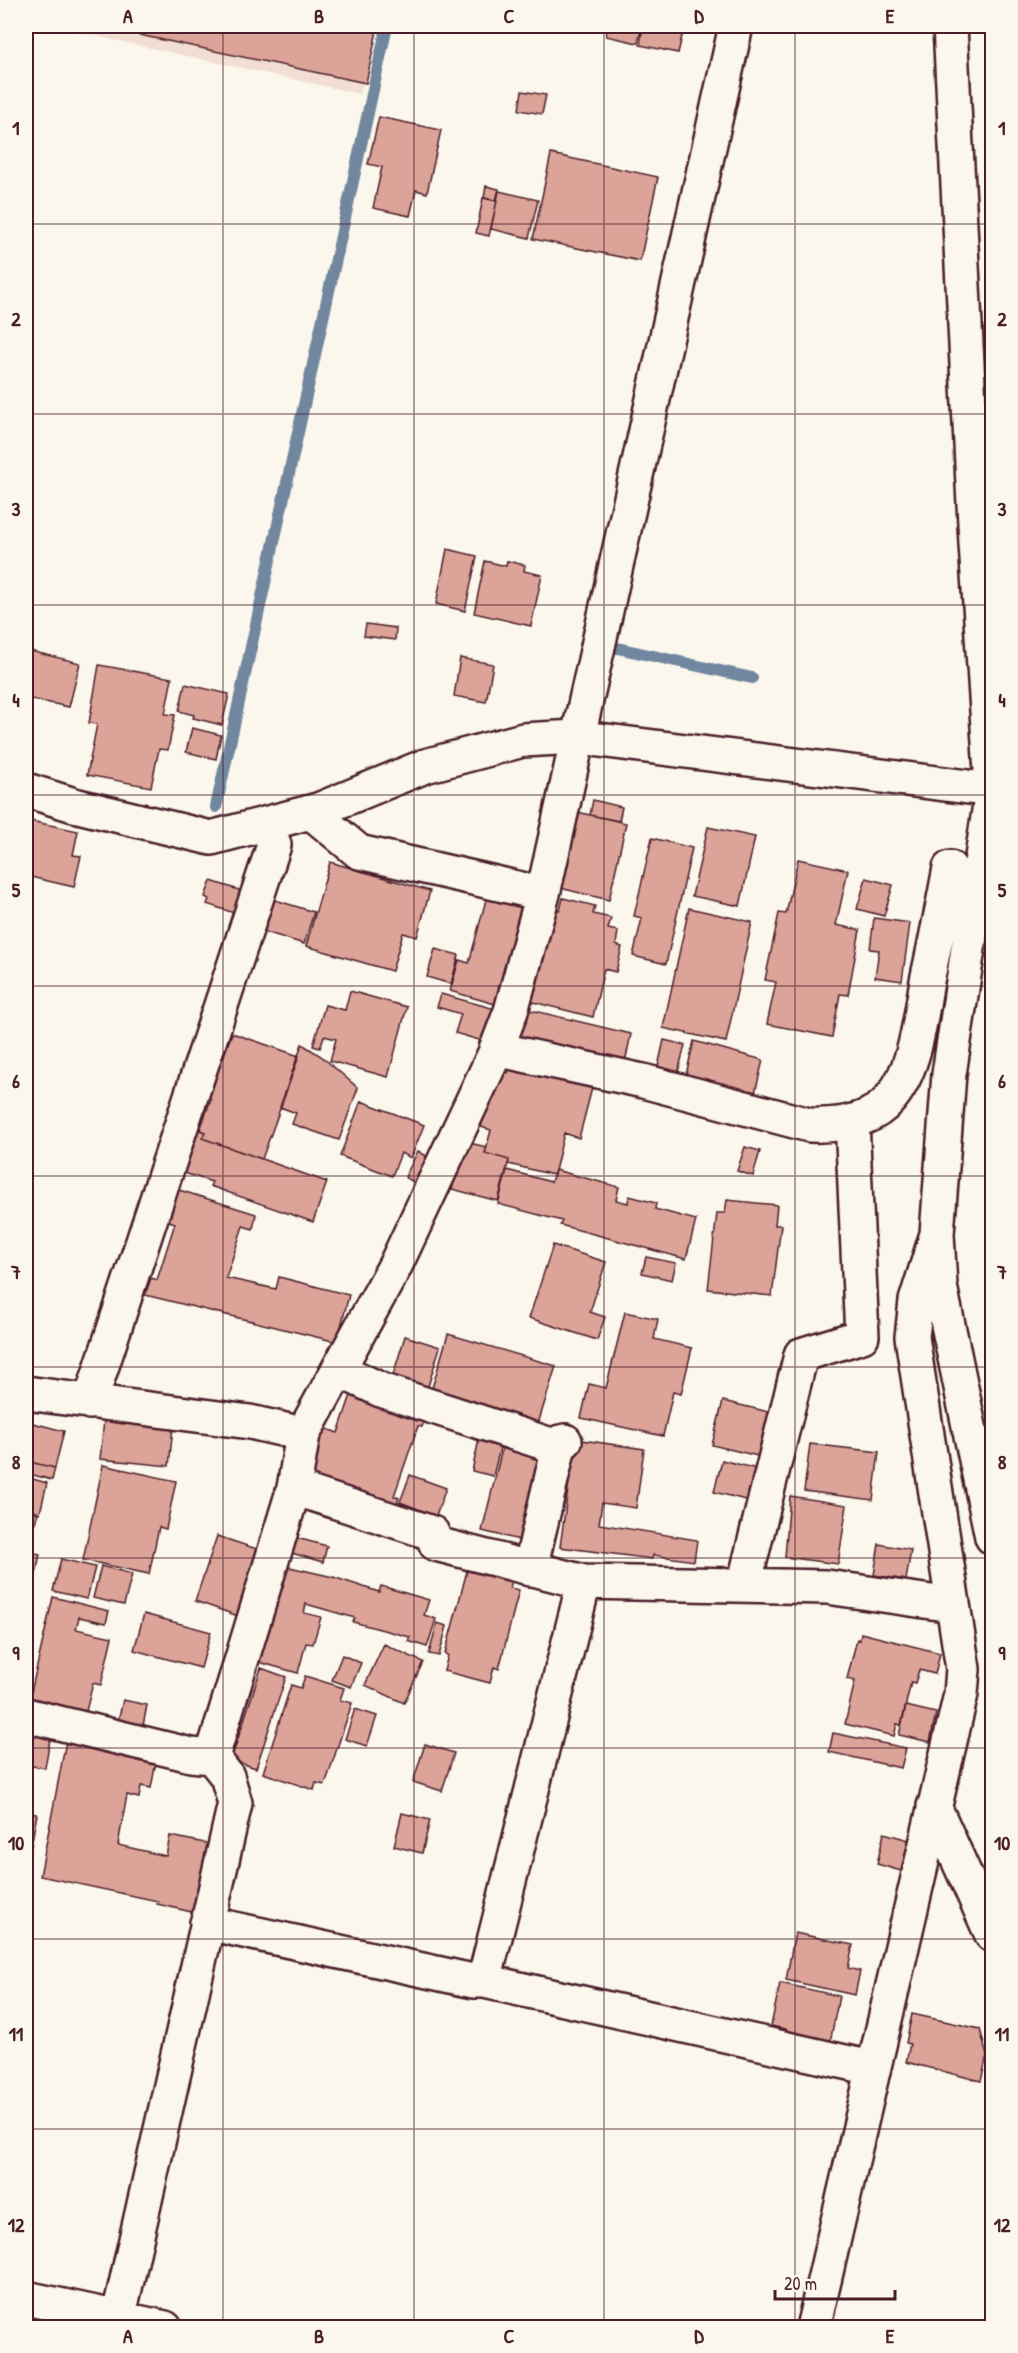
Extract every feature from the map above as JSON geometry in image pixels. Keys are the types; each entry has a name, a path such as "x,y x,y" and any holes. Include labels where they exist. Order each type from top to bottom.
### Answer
{"street":[{"path":"212,1757 294,1488 303,1434 395,1266 496,1049 511,1011 543,894 576,737 736,26"},
{"path":"950,26 976,544 993,789 949,1074 937,1234 940,1286 993,1537"},
{"path":"26,790 74,806 211,838 311,812 425,766 523,740 576,737 993,789"},
{"path":"311,812 359,852 543,894"},
{"path":"90,1402 274,845 268,825"},
{"path":"496,1049 643,1081 809,1125 826,1126 869,1115 890,1100 903,1080 915,1041 950,868"},
{"path":"744,1585 801,1355 862,1336 852,1121"},
{"path":"813,2328 961,1694 963,1669 912,1337 916,1301 937,1234"},
{"path":"339,1370 381,1390 551,1445 563,1441 530,1569"},
{"path":"26,1393 250,1422 303,1434"},
{"path":"294,1488 432,1533 436,1544 584,1582 827,1587 952,1605"},
{"path":"484,1981 584,1582"},
{"path":"26,1715 191,1755 212,1757 226,1776 235,1803 117,2323"},
{"path":"934,1806 993,1935"},
{"path":"207,1923 473,1981 484,1981 872,2068"},
{"path":"26,2298 117,2323 165,2328"}],"shaded area":[{"path":"50,26 376,26 360,94"}],"building":[{"path":"97,26 378,26 366,83"},
{"path":"608,26 642,26 638,43 606,36"},
{"path":"643,26 683,32 678,53 640,45"},
{"path":"522,91 546,95 542,114 519,110"},
{"path":"379,117 441,130 427,193 416,190 410,216 373,208 382,167 368,164"},
{"path":"551,154 658,177 640,261 533,239"},
{"path":"486,186 499,189 496,200 484,198"},
{"path":"499,191 538,200 529,238 491,229"},
{"path":"483,198 497,201 489,236 476,233"},
{"path":"447,549 477,556 465,611 436,604"},
{"path":"485,561 506,566 507,561 525,565 524,571 542,575 531,626 474,613"},
{"path":"366,624 396,628 395,640 364,636"},
{"path":"26,650 80,663 69,707 26,698"},
{"path":"460,658 493,664 486,702 454,696"},
{"path":"99,665 172,678 165,714 175,715 168,750 159,749 151,787 87,775 97,724 89,723"},
{"path":"185,684 229,694 222,725 193,718 194,715 179,711"},
{"path":"192,728 221,735 216,759 186,752"},
{"path":"593,800 622,807 619,821 590,815"},
{"path":"577,812 626,823 609,900 560,888"},
{"path":"26,820 78,831 73,855 81,856 74,887 26,876"},
{"path":"708,827 755,837 740,906 692,896"},
{"path":"652,838 692,848 666,964 633,956 642,918 634,916"},
{"path":"798,859 848,870 836,925 860,930 848,995 840,994 832,1037 767,1024 776,982 765,980 779,913 786,914"},
{"path":"330,862 430,891 417,937 403,933 392,971 306,946"},
{"path":"866,878 893,885 884,916 857,909"},
{"path":"211,881 242,891 234,913 207,904 209,899 205,897"},
{"path":"487,896 525,907 495,1004 450,991 459,960 469,963"},
{"path":"269,898 314,912 304,944 259,930"},
{"path":"563,898 595,906 593,914 611,918 608,929 618,931 616,945 622,947 616,972 604,969 593,1017 529,1001 551,908 560,910"},
{"path":"689,908 752,922 726,1042 663,1028"},
{"path":"874,918 910,923 902,981 875,977 879,950 870,949"},
{"path":"435,949 459,955 451,984 427,977"},
{"path":"350,991 407,1007 388,1077 330,1061 336,1039 324,1036 320,1048 313,1046 325,1005 345,1010"},
{"path":"441,994 495,1009 486,1042 455,1033 461,1014 437,1007"},
{"path":"522,1008 631,1034 624,1067 514,1041"},
{"path":"232,1033 299,1056 262,1159 202,1138 205,1132 200,1130 211,1099 205,1097 220,1056 223,1058"},
{"path":"664,1040 685,1045 677,1076 657,1071"},
{"path":"694,1041 763,1060 754,1097 685,1079"},
{"path":"302,1044 321,1056 358,1088 339,1140 292,1124 296,1113 280,1107"},
{"path":"509,1067 593,1084 579,1138 564,1133 554,1175 508,1164 509,1160 485,1153 491,1130 481,1127 492,1084 502,1071 508,1073"},
{"path":"361,1101 424,1125 411,1158 401,1153 392,1176 340,1156"},
{"path":"197,1129 205,1132 202,1138 327,1182 313,1222 210,1186 212,1182 181,1172"},
{"path":"465,1142 487,1147 485,1153 509,1160 498,1201 452,1189"},
{"path":"745,1147 760,1151 753,1176 737,1171"},
{"path":"418,1151 428,1157 415,1183 405,1177"},
{"path":"507,1170 551,1182 555,1170 619,1187 616,1200 628,1203 629,1196 656,1203 655,1209 696,1220 686,1259 560,1225 562,1221 498,1204"},
{"path":"179,1190 256,1214 253,1229 243,1226 226,1278 276,1289 279,1277 349,1295 337,1342 145,1295 151,1278 157,1280 175,1223 169,1221"},
{"path":"727,1200 777,1205 775,1225 781,1225 772,1296 708,1289 717,1213 725,1213"},
{"path":"553,1245 606,1262 590,1312 605,1317 597,1340 529,1318"},
{"path":"646,1257 676,1263 672,1280 642,1273"},
{"path":"625,1312 658,1319 654,1339 692,1348 681,1394 673,1392 663,1436 581,1418 589,1384 606,1388"},
{"path":"448,1334 556,1366 537,1427 430,1395"},
{"path":"405,1336 440,1347 426,1393 391,1382"},
{"path":"353,1389 427,1412 422,1427 418,1426 394,1496 399,1498 395,1509 378,1499 305,1473 322,1427 338,1433"},
{"path":"723,1401 773,1413 762,1457 712,1445"},
{"path":"104,1420 173,1427 169,1466 100,1459"},
{"path":"29,1422 64,1431 55,1468 26,1461"},
{"path":"480,1435 502,1440 493,1476 472,1471"},
{"path":"575,1439 644,1449 636,1508 602,1503 599,1524 697,1540 694,1561 653,1555 652,1559 560,1547"},
{"path":"504,1441 551,1452 528,1542 482,1531"},
{"path":"810,1444 879,1452 873,1500 804,1491"},
{"path":"722,1460 757,1469 750,1501 714,1492"},
{"path":"26,1461 55,1468 52,1480 26,1473"},
{"path":"103,1465 176,1481 166,1529 159,1527 149,1574 83,1560"},
{"path":"410,1475 446,1488 436,1516 400,1502"},
{"path":"26,1477 47,1483 40,1513 26,1509"},
{"path":"790,1496 847,1505 838,1564 785,1557"},
{"path":"26,1509 38,1513 33,1529 26,1527"},
{"path":"217,1536 263,1551 241,1617 195,1601"},
{"path":"293,1537 327,1546 323,1562 288,1552"},
{"path":"879,1544 911,1550 906,1580 874,1575"},
{"path":"26,1551 40,1554 26,1624"},
{"path":"61,1559 95,1567 87,1599 53,1591"},
{"path":"281,1565 333,1577 379,1592 381,1586 429,1600 424,1615 436,1619 427,1647 408,1641 410,1637 353,1622 355,1618 306,1604 304,1613 321,1617 313,1644 306,1643 298,1673 255,1661"},
{"path":"101,1566 132,1574 124,1605 93,1598"},
{"path":"468,1567 512,1579 510,1588 519,1590 499,1669 494,1667 490,1683 444,1671 448,1655 445,1654"},
{"path":"53,1597 109,1611 106,1623 79,1617 76,1629 112,1637 101,1685 93,1683 84,1719 28,1705"},
{"path":"144,1614 211,1632 201,1668 134,1650"},
{"path":"437,1623 447,1626 439,1656 429,1654"},
{"path":"861,1633 940,1653 935,1674 919,1670 915,1683 911,1682 901,1725 897,1724 894,1736 845,1724 855,1681 847,1679 857,1639 860,1640"},
{"path":"384,1644 423,1662 404,1703 365,1685"},
{"path":"342,1655 361,1663 351,1687 332,1680"},
{"path":"261,1668 286,1677 256,1768 231,1760"},
{"path":"305,1676 344,1688 340,1700 352,1703 325,1785 316,1783 314,1790 263,1773 291,1685 301,1688"},
{"path":"123,1700 147,1705 142,1731 117,1726"},
{"path":"906,1706 936,1713 930,1742 899,1735"},
{"path":"355,1709 377,1716 367,1746 345,1739"},
{"path":"26,1723 52,1728 45,1768 26,1765"},
{"path":"833,1733 906,1748 901,1768 829,1752"},
{"path":"66,1741 156,1762 151,1788 141,1786 139,1798 127,1795 118,1845 166,1856 170,1836 210,1844 196,1913 157,1904 158,1901 40,1876"},
{"path":"425,1744 454,1753 442,1791 413,1782"},
{"path":"26,1812 37,1814 26,1873"},
{"path":"402,1813 430,1820 422,1853 394,1846"},
{"path":"884,1833 909,1840 901,1871 877,1864"},
{"path":"795,1933 853,1945 848,1968 860,1971 855,1995 786,1980"},
{"path":"780,1983 839,1996 830,2043 786,2033 786,2029 771,2026"},
{"path":"912,2014 980,2029 987,2056 981,2081 906,2062 910,2044 906,2043"}],"waterway":[{"path":"216,807 387,26"},
{"path":"613,647 752,678"}]}
